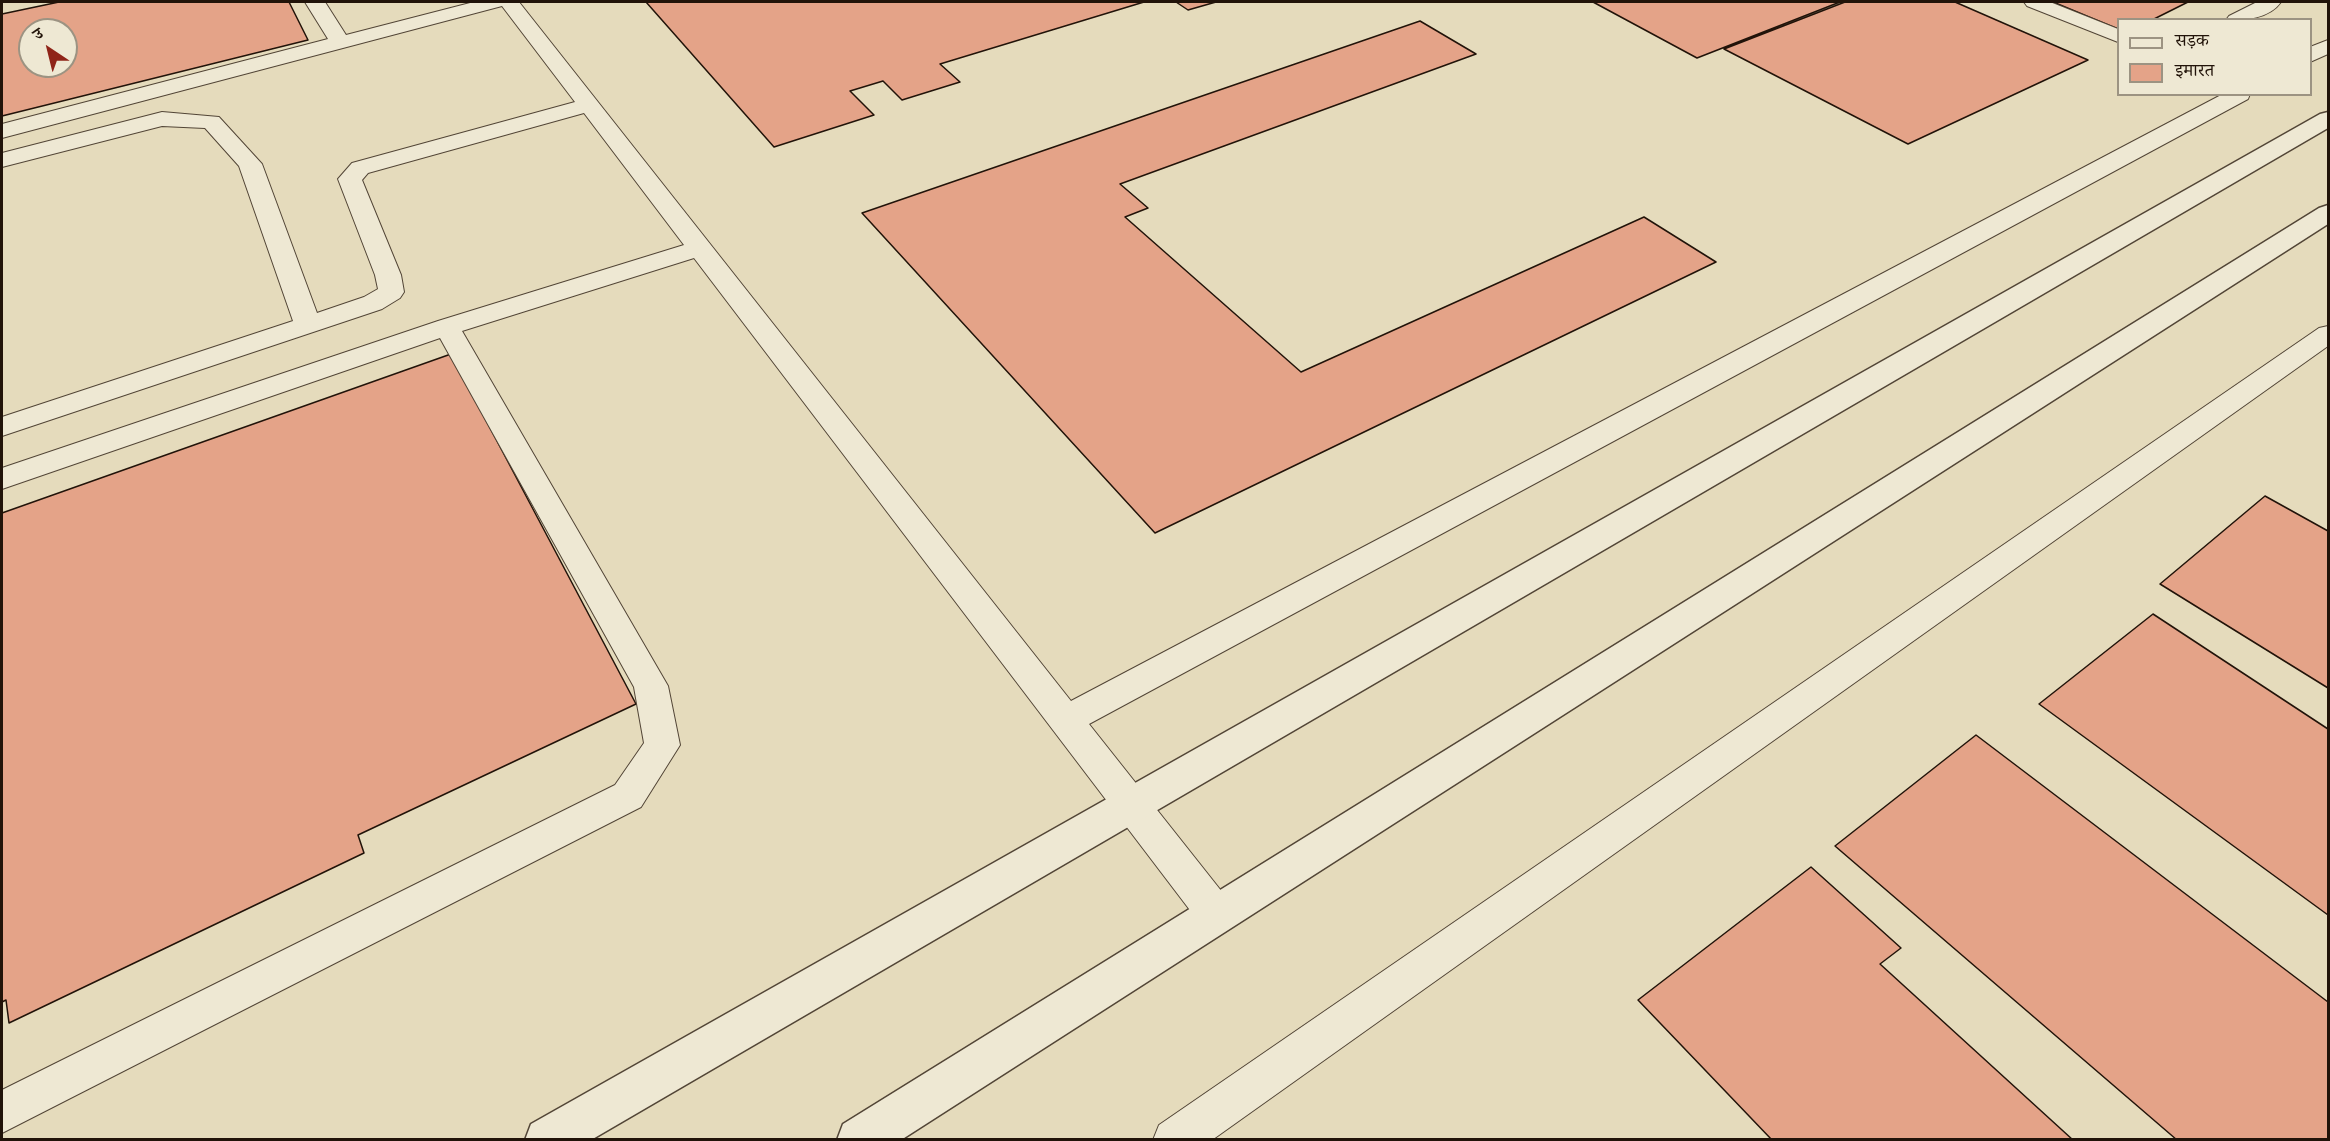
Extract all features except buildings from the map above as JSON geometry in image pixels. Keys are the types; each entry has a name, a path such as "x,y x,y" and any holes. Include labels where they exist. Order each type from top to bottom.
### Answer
{"street":[{"path":"547,1140 2328,118"},
{"path":"859,1140 2328,213"}],"lane":[{"path":"315,2 340,42"},
{"path":"2,131 495,2"},
{"path":"509,2 1216,915"},
{"path":"2034,2 2117,36"},
{"path":"2240,18 2271,2"},
{"path":"2312,55 2328,46"},
{"path":"1066,720 2236,96"},
{"path":"2,427 373,303 392,292 388,275 350,179 360,168 589,105"},
{"path":"2,160 162,118 211,122 250,164 308,325"},
{"path":"2,479 447,327 700,248"},
{"path":"2,1112 628,796 662,745 651,686 447,327"},
{"path":"1174,1140 2328,334"}]}
